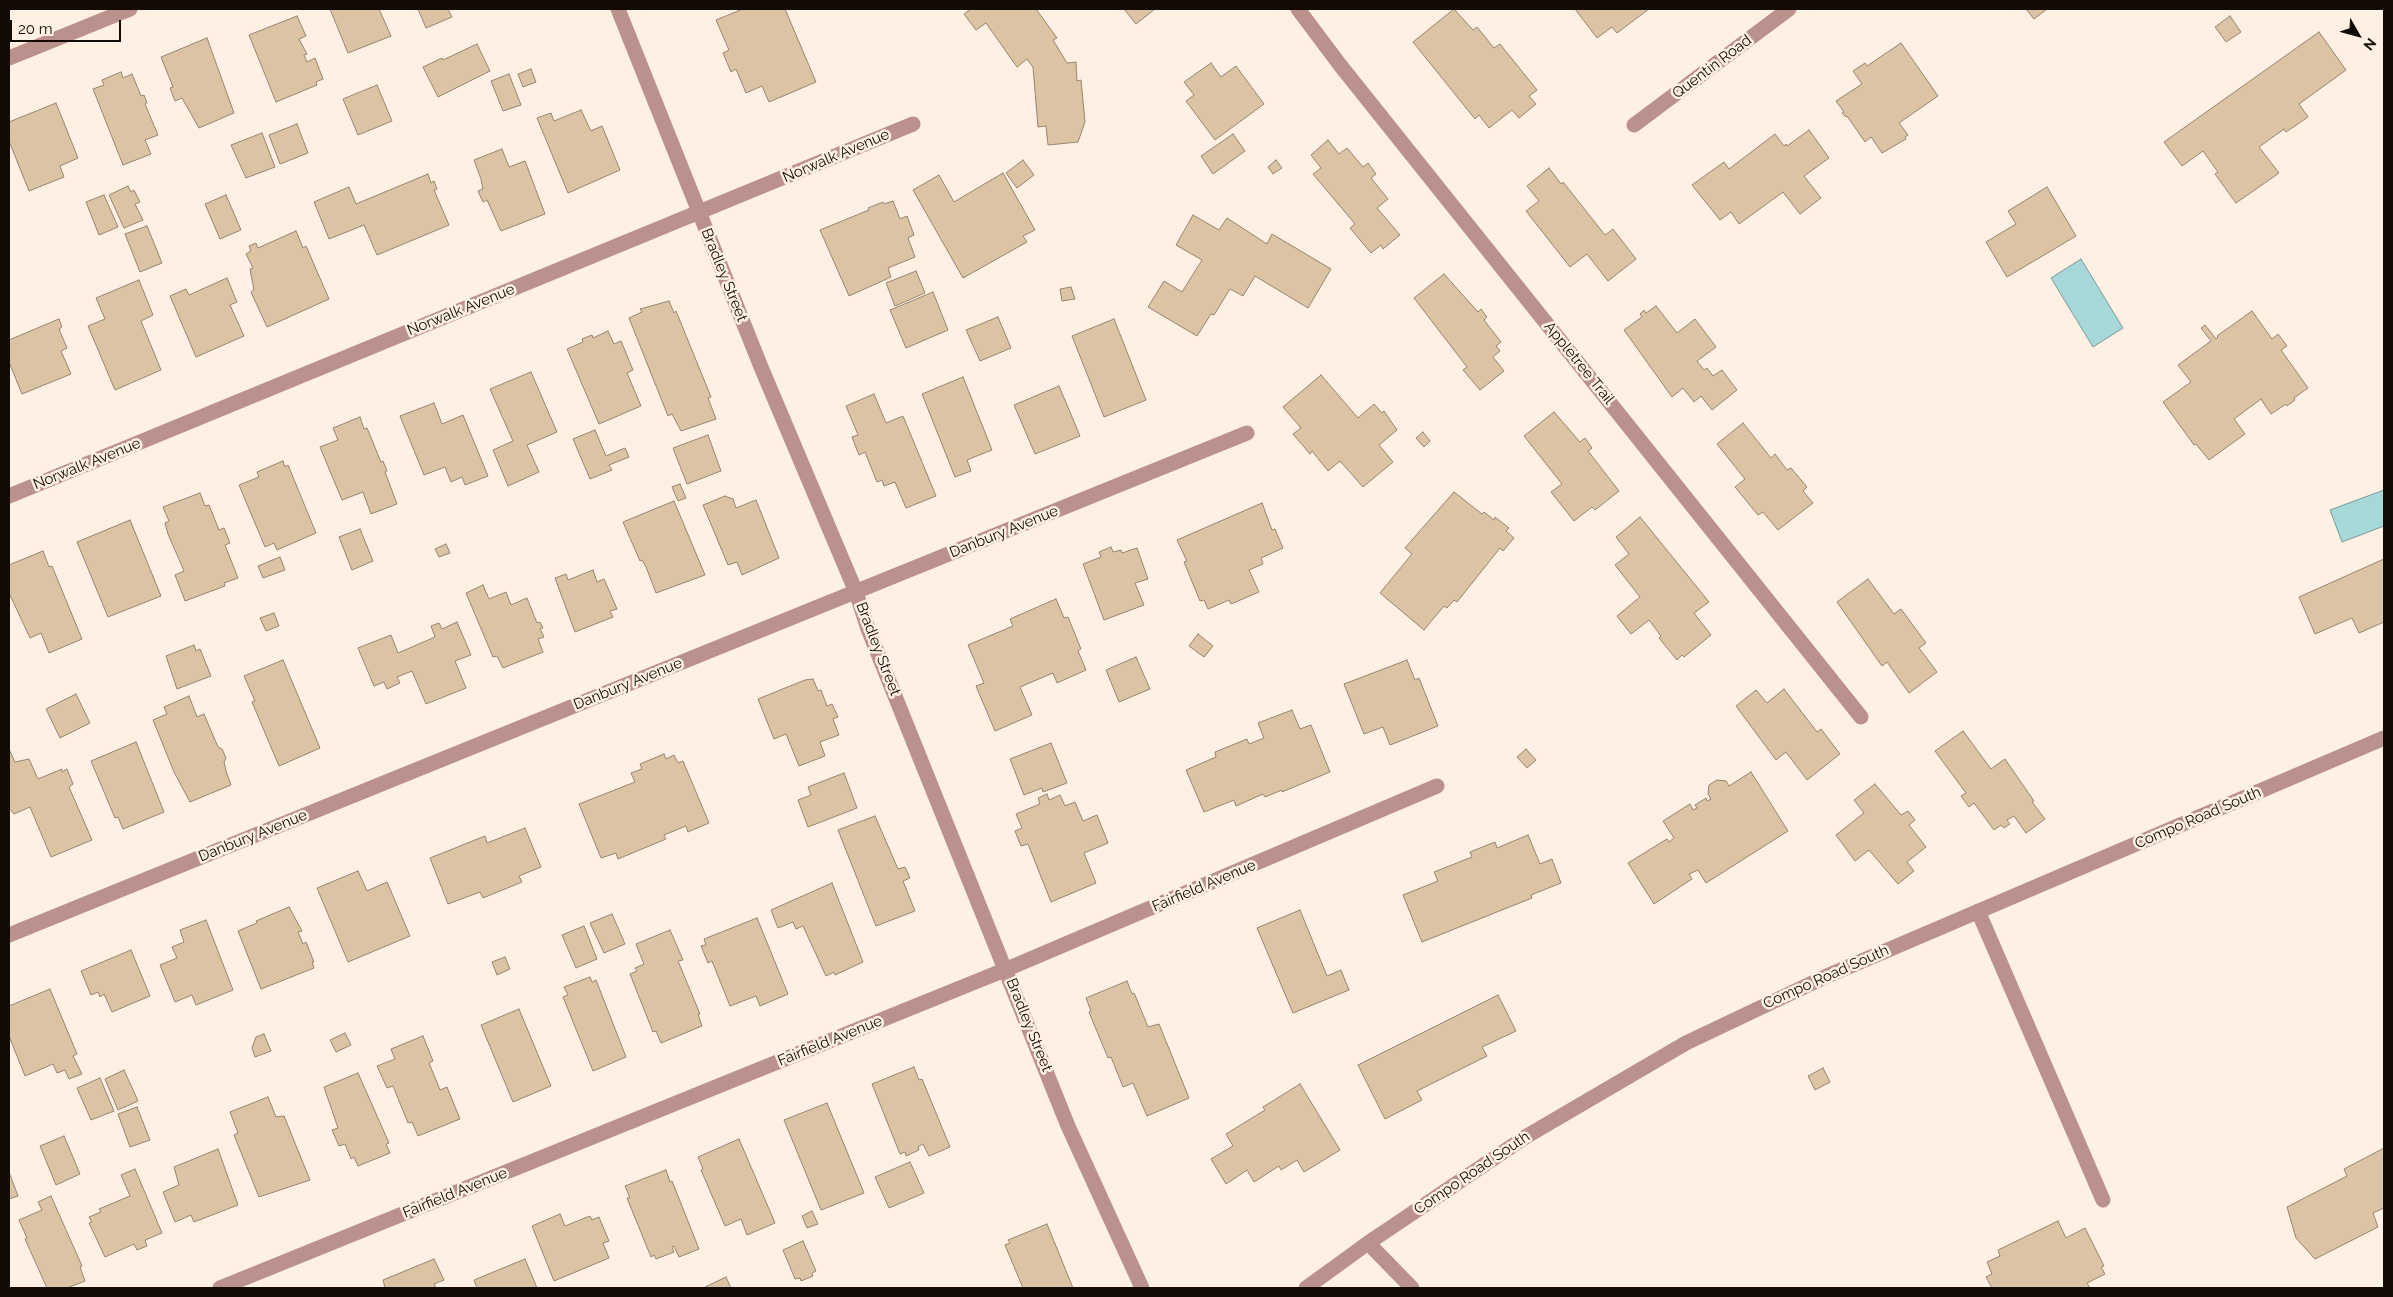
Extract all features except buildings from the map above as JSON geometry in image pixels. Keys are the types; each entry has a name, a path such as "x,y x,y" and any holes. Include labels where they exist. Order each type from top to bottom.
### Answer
{"street":[{"path":"9,58 130,9"},
{"name":"Bradley Street","path":"618,9 699,213 856,592 872,638 1007,970 1068,1126 1142,1288"},
{"name":"Appletree Trail","path":"1298,9 1861,717"},
{"name":"Quentin Road","path":"1634,125 1790,9"},
{"name":"Norwalk Avenue","path":"9,496 914,124"},
{"name":"Danbury Avenue","path":"9,935 1247,433"},
{"name":"Compo Road South","path":"1306,1288 1368,1243 1526,1136 1645,1065 1748,1012 1978,911 2384,738"},
{"name":"Fairfield Avenue","path":"220,1288 1007,970 1437,786"},
{"path":"1978,911 2103,1200"},
{"path":"1368,1243 1412,1288"}],"water":[{"path":"2081,259 2123,328 2093,347 2051,278"},
{"path":"2384,490 2384,526 2342,542 2330,510"}]}
